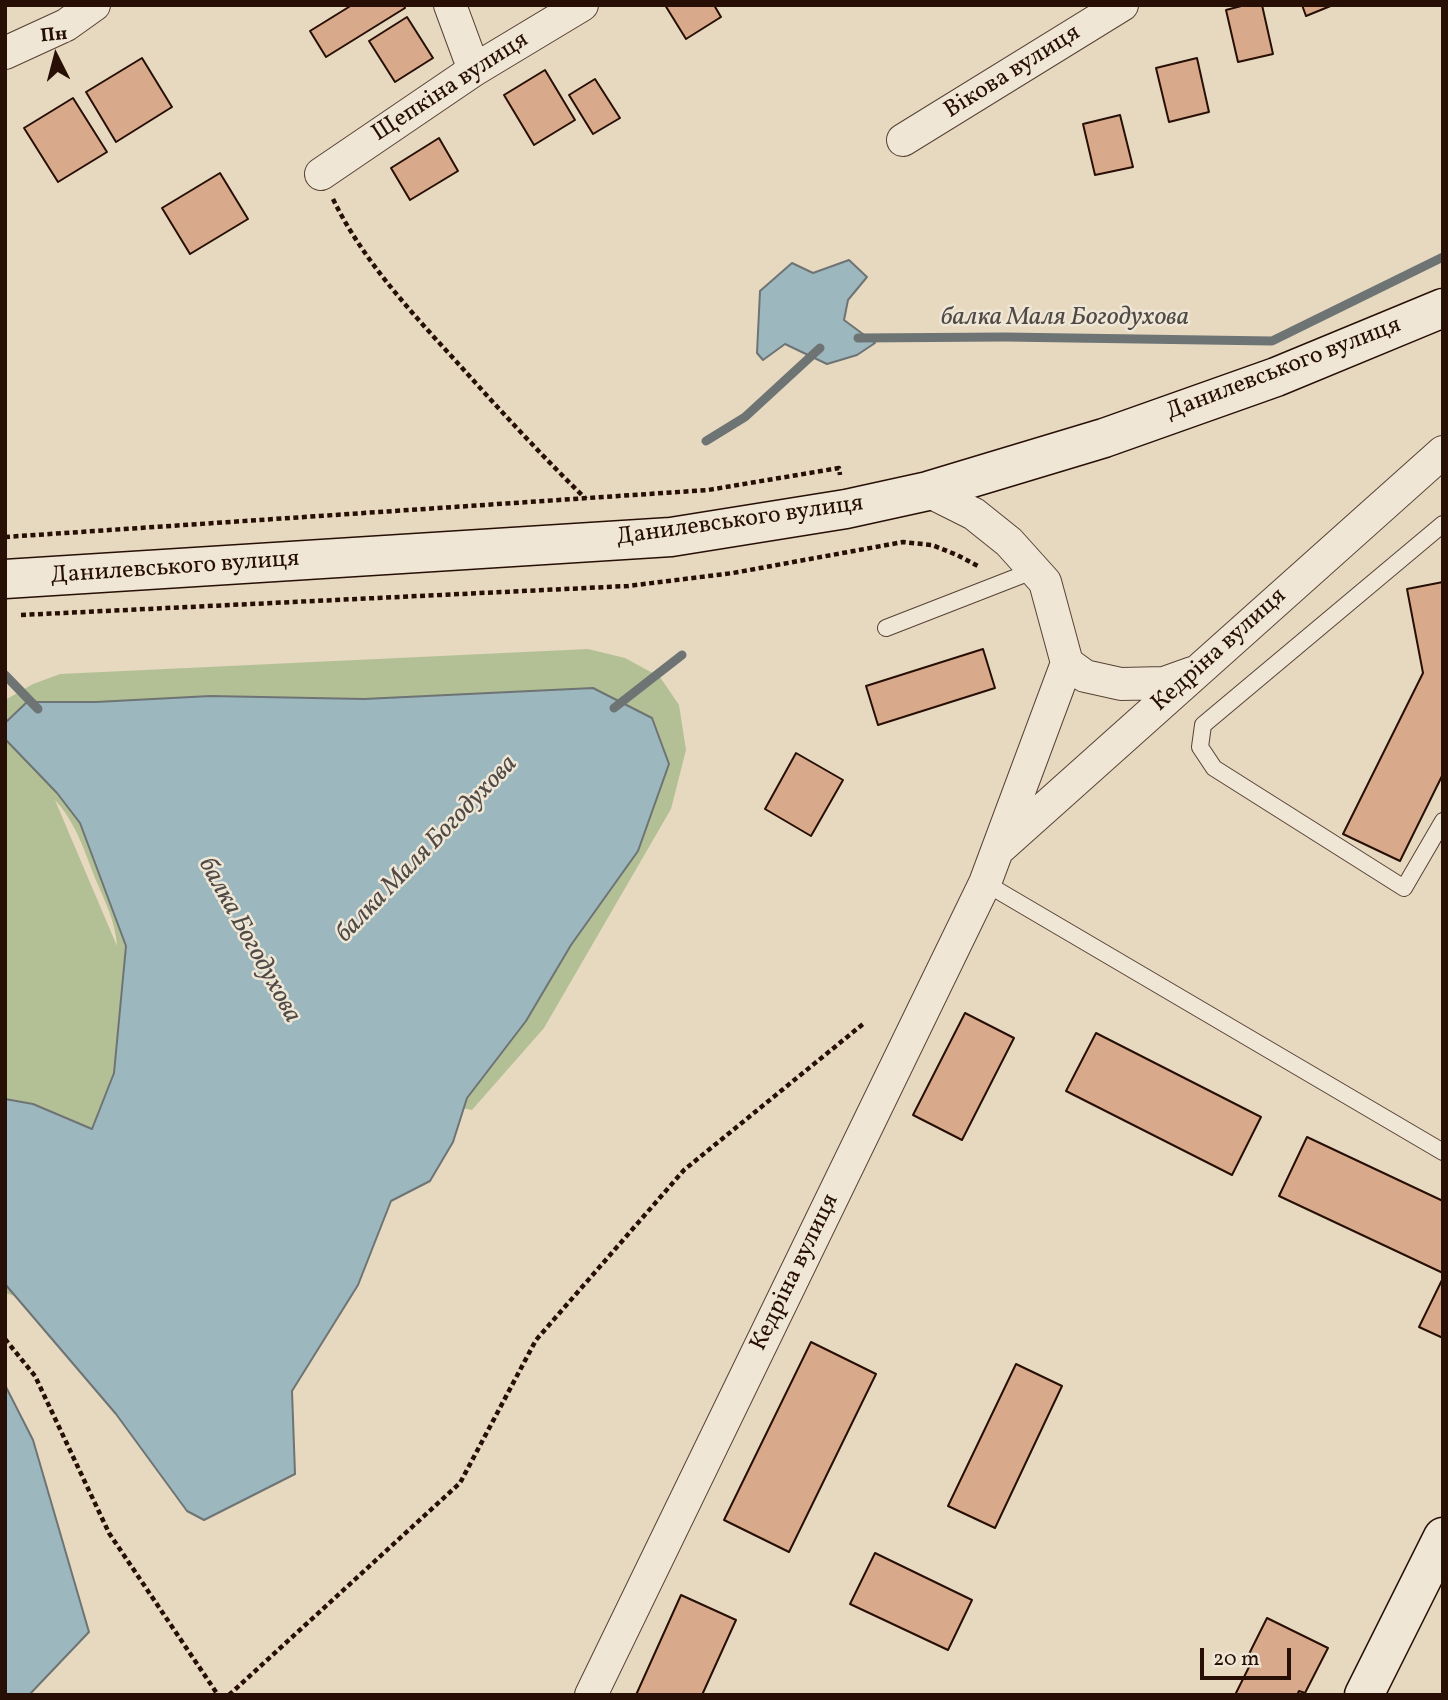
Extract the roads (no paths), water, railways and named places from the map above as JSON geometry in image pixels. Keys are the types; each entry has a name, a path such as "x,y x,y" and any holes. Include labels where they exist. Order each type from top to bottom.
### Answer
{"street":[{"path":"5,53 66,24 94,5"},
{"path":"450,5 474,70"},
{"name":"Щепкіна вулиця","path":"321,174 474,70 582,5"},
{"name":"Вікова вулиця","path":"903,140 1122,5"},
{"name":"Данилевського вулиця","path":"5,579 671,537 846,509 928,491 1104,438 1276,377 1443,308"},
{"name":"Кедріна вулиця","path":"998,850 1443,452"},
{"path":"928,491 974,514 1009,542 1035,570 1045,582 1067,663 1085,676 1121,684 1164,683 1198,671"},
{"name":"Кедріна вулиця","path":"591,1695 985,883 1067,663"},
{"path":"1364,1695 1443,1537"}],"lane":[{"path":"1443,524 1203,725 1200,747 1214,768 1404,888 1443,821"},
{"path":"886,628 1035,570"},
{"path":"985,883 1443,1152"}],"water":[{"path":"849,260 867,277 848,300 844,320 875,343 857,355 827,364 785,344 763,360 757,353 760,291 792,263 813,273"},
{"path":"593,688 652,718 669,764 638,851 571,945 526,1021 467,1098 453,1142 430,1181 391,1201 358,1285 292,1391 295,1474 204,1520 187,1511 116,1414 5,1284 5,1099 33,1104 92,1129 114,1073 126,946 80,823 57,793 5,739 5,723 27,702 96,702 210,696 364,699"},
{"path":"5,1385 33,1440 89,1632 29,1695 5,1695"}],"waterway":[{"name":"балка Маля Богодухова","path":"858,338 1272,341 1443,257"},
{"name":"балка Маля Богодухова","path":"706,441 745,417 820,348"},
{"name":"балка Маля Богодухова","path":"614,708 682,655"},
{"name":"балка Богодухова","path":"5,675 38,709"}]}
